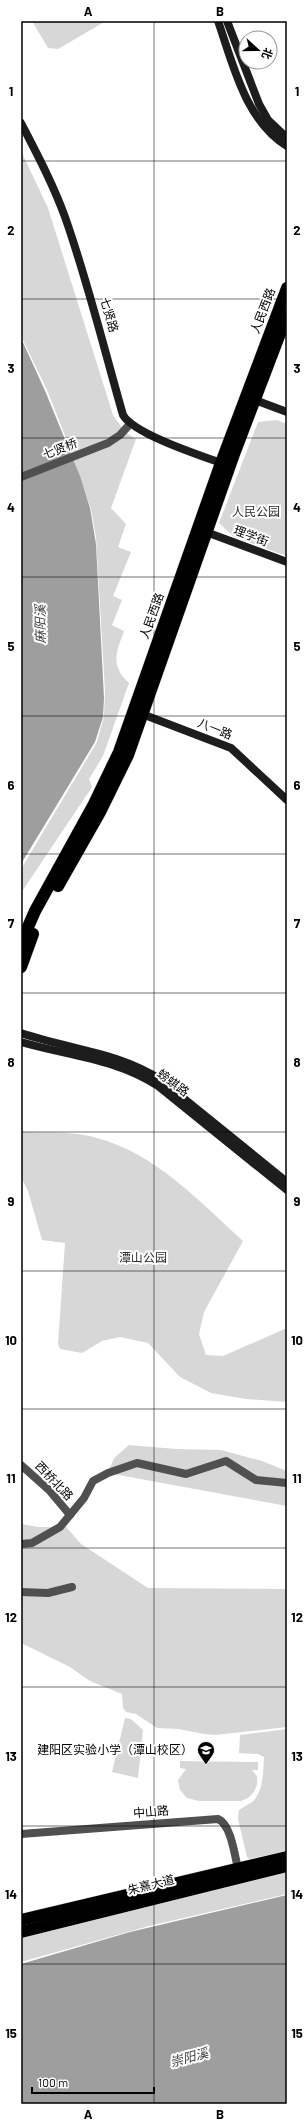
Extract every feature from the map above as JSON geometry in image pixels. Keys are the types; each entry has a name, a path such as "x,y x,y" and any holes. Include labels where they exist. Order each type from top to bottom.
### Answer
{"highway":[{"name":"人民西路","path":"21,943 35,911 93,806 119,752 221,463 287,288"},
{"name":"人民西路","path":"21,967 42,914 100,812 128,755 206,532 287,315"},
{"name":"朱熹大道","path":"21,1932 239,1873 287,1857"},
{"name":"朱熹大道","path":"21,1920 239,1873 287,1866"}],"main road":[{"path":"218,21 243,89 254,111 270,133 287,146"},
{"path":"227,21 259,104 268,120 287,138"},
{"name":"七贤路","path":"21,123 50,179 65,217 97,316 123,415 130,424"},
{"path":"255,400 287,412"},
{"path":"130,424 173,444 221,463"},
{"name":"理学街","path":"206,532 287,562"},
{"name":"八一路","path":"142,714 231,748 287,800"},
{"path":"21,1033 104,1054 142,1068 161,1080 287,1182"},
{"name":"螃蜞路","path":"21,1042 99,1059 134,1071 158,1086 287,1190"}],"street":[{"name":"七贤桥","path":"21,477 108,443 120,435 130,424"},
{"path":"21,1544 32,1542 46,1536 60,1527 84,1498 93,1481 108,1473 137,1463 186,1474 226,1461 256,1480 287,1483"},
{"name":"西桥北路","path":"21,1465 49,1490 70,1515"},
{"path":"21,1592 48,1593 72,1587"},
{"name":"中山路","path":"21,1834 218,1819 223,1821 228,1828 239,1873"}],"green space":[{"path":"32,21 106,21 58,49 48,48"},
{"path":"21,151 48,208 113,415 125,432 136,439 111,508 126,524 118,547 131,552 113,596 122,600 112,625 124,631 116,658 119,670 129,683 103,756 89,779 92,787 21,893 21,869 97,742 104,716 105,691 96,537 91,509 47,390 21,336"},
{"name":"人民公园","path":"277,420 287,424 287,556 234,537 219,523 258,422"},
{"name":"潭山公园","path":"21,1132 79,1134 118,1145 138,1155 176,1180 243,1241 204,1312 199,1334 206,1355 223,1356 287,1328 287,1402 246,1399 211,1393 180,1377 148,1343 120,1337 102,1341 82,1353 60,1349 58,1344 65,1243 42,1240 28,1191 21,1177"},
{"path":"129,1445 176,1449 221,1450 262,1461 287,1471 287,1506 108,1473 114,1458"},
{"path":"21,1524 39,1527 66,1527 81,1544 148,1588 287,1589 287,1727 215,1735 178,1729 157,1728 136,1714 126,1712 123,1708 122,1694 90,1681 70,1667 21,1643"},
{"path":"125,1718 131,1719 143,1730 138,1778 112,1772"},
{"path":"287,1729 287,1851 249,1859 247,1857 238,1819 239,1810 252,1802 259,1792 263,1775 264,1757 258,1754 239,1753 240,1735"},
{"path":"180,1761 258,1762 258,1770 252,1770 257,1776 257,1785 254,1792 248,1798 241,1801 199,1801 187,1798 180,1790 178,1780 186,1769 180,1768"},
{"path":"287,1870 287,1894 149,1926 21,1962 21,1938 159,1901"}],"water":[{"name":"麻阳溪","path":"21,338 46,393 80,476 90,508 96,544 104,698 103,717 95,742 21,864"},
{"name":"崇阳溪","path":"287,1895 287,2104 21,2104 21,1964 130,1932"}],"place":[{"name":"建阳区实验小学（潭山校区）","path":"206,1765"}]}
